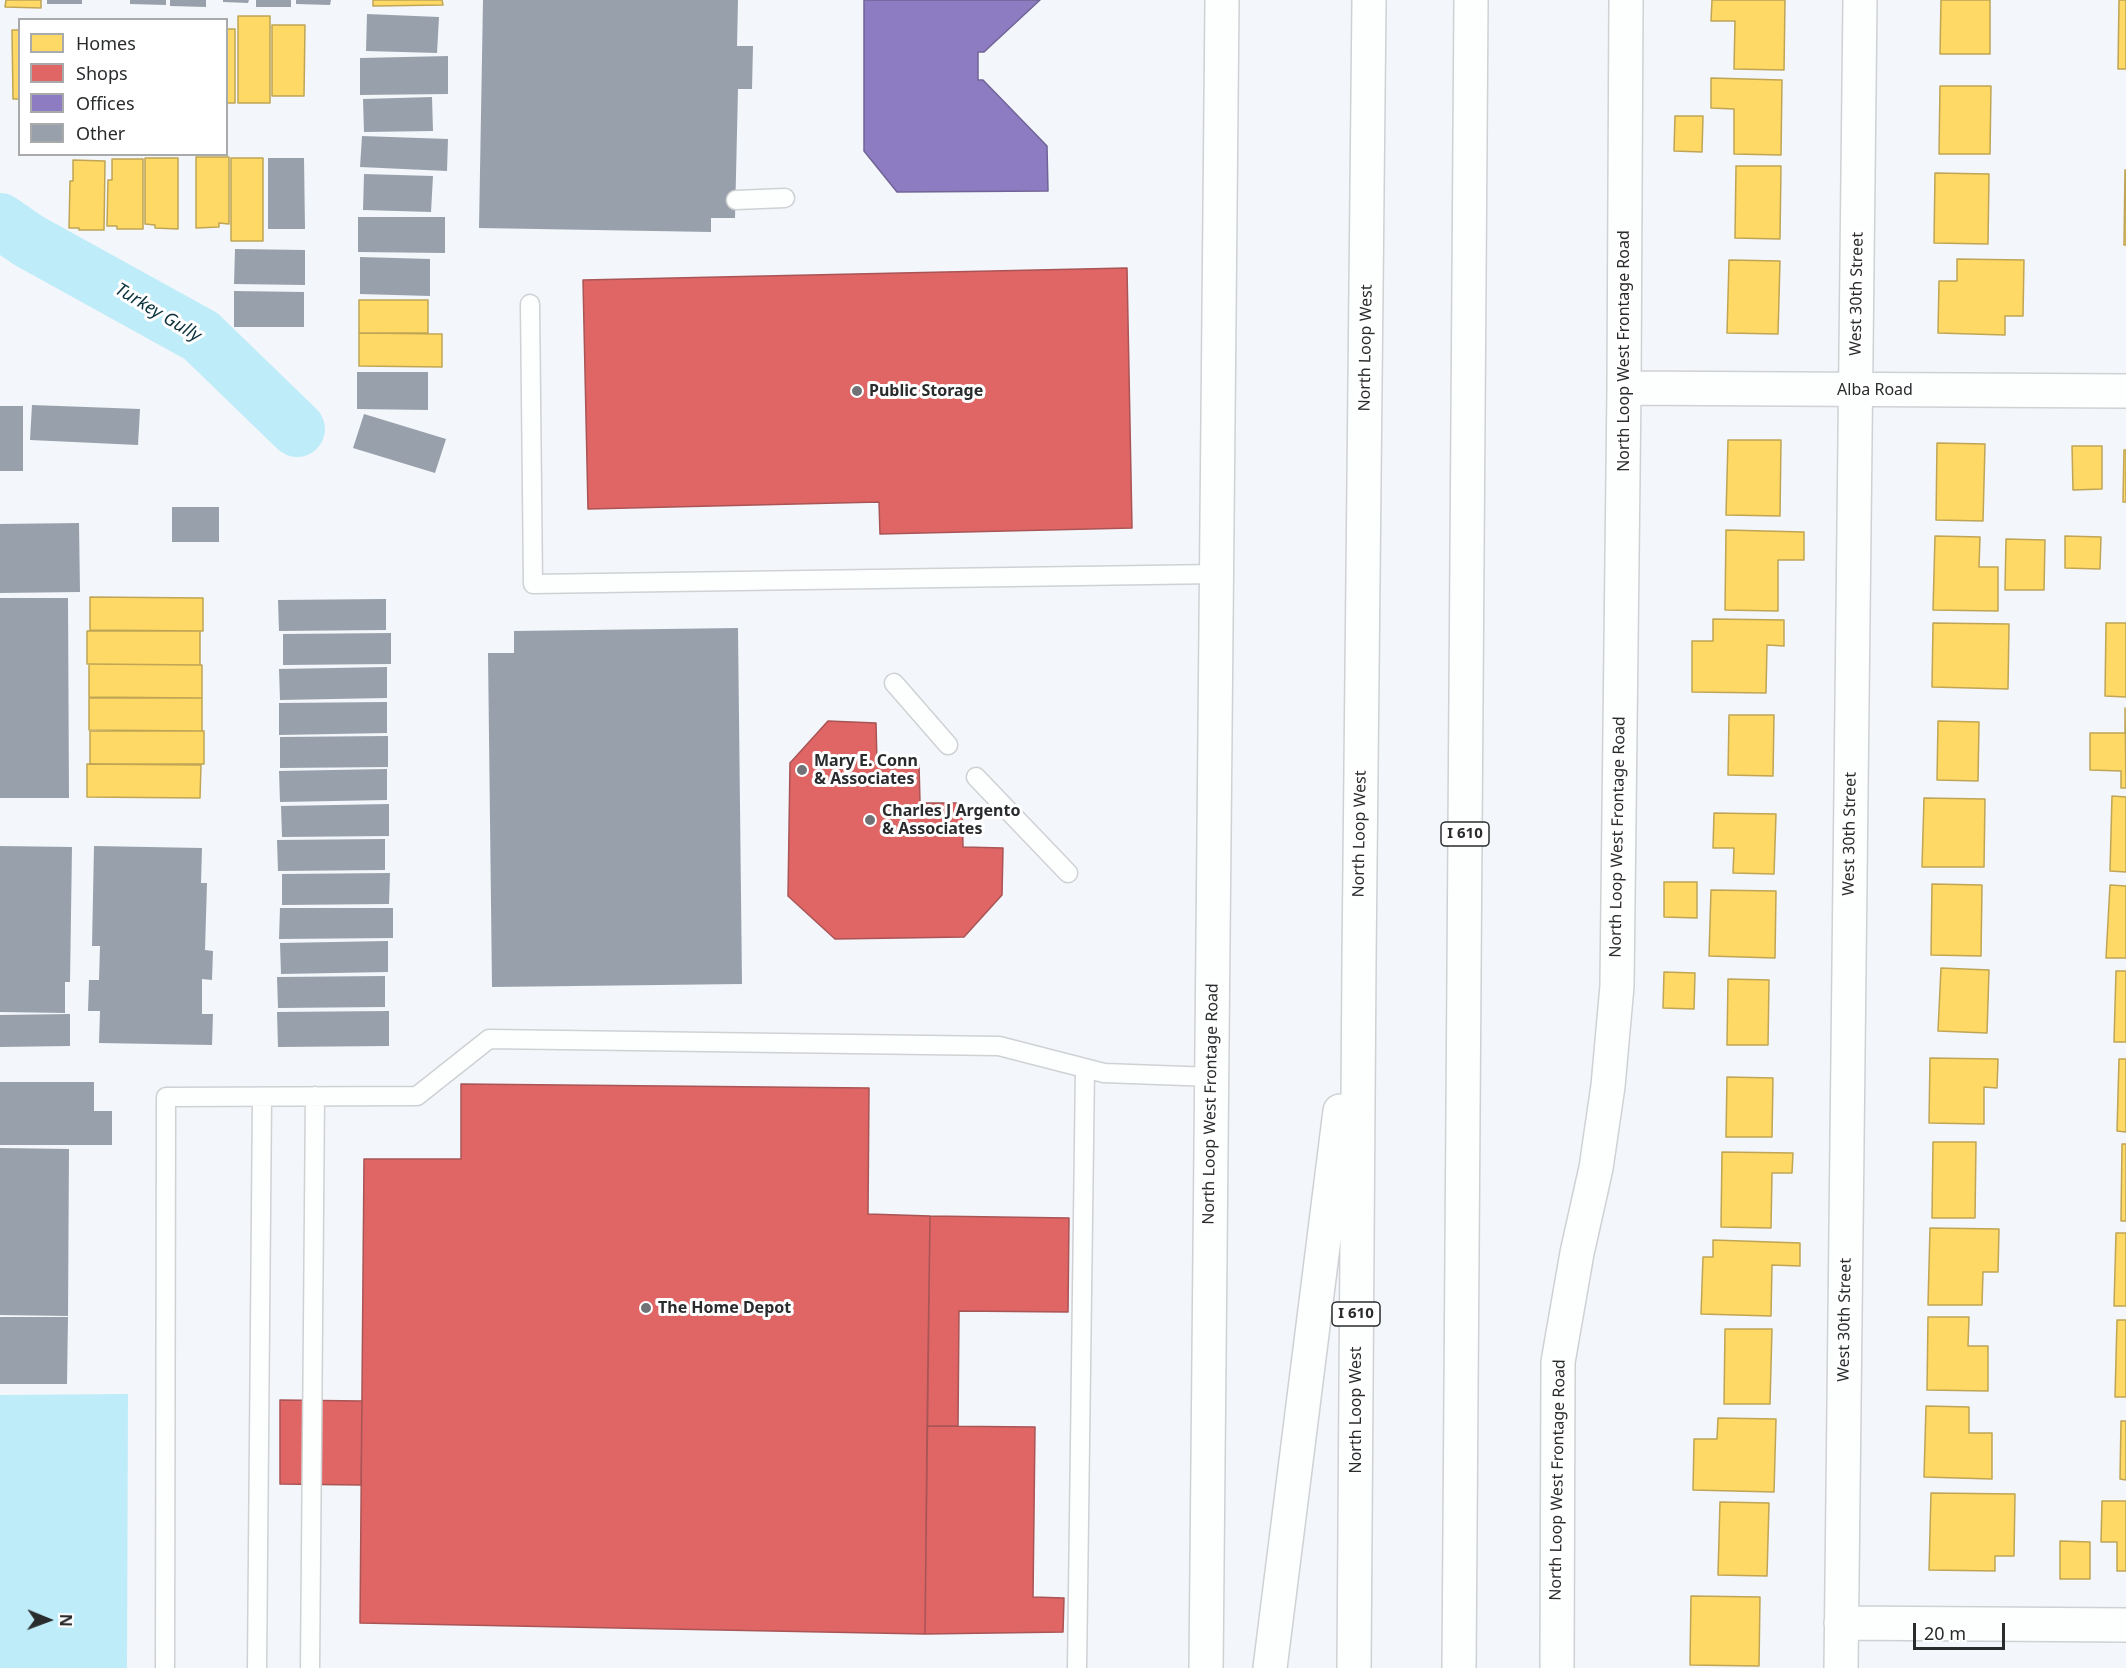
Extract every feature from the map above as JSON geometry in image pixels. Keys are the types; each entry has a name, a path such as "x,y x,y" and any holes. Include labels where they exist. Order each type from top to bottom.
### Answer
{"main road":[{"name":"North Loop West Frontage Road","path":"1206,1668 1222,0"},
{"name":"North Loop West","path":"1354,1668 1370,0"},
{"name":"I 610","path":"1459,1668 1471,0"},
{"name":"North Loop West Frontage Road","path":"1557,1668 1558,1362 1577,1253 1596,1168 1608,1086 1617,986 1626,0"},
{"name":"West 30th Street","path":"1841,1668 1860,0"},
{"name":"Alba Road","path":"1624,388 2126,391"},
{"path":"1270,1668 1359,960"},
{"path":"1841,1623 2126,1625"}],"lane":[{"path":"736,200 785,198"},
{"path":"530,304 533,584 1216,574"},
{"path":"894,683 948,745"},
{"path":"976,777 1068,873"},
{"path":"165,1668 166,1097 417,1096 489,1039 999,1046 1104,1073 1212,1077"},
{"path":"1077,1668 1085,1068"},
{"path":"310,1668 315,1096"},
{"path":"257,1668 262,1097"}],"water":[{"path":"128,1394 127,1668 0,1668 0,1395"}],"building: Homes":[{"path":"6,0 41,0 41,8 5,7"},
{"path":"373,0 442,0 443,5 373,6"},
{"path":"1712,0 1785,0 1784,70 1734,69 1735,21 1711,21"},
{"path":"1941,0 1990,0 1990,54 1940,54"},
{"path":"2119,0 2126,0 2126,69 2118,69"},
{"path":"238,16 270,16 270,103 238,103"},
{"path":"272,25 305,25 304,96 272,96"},
{"path":"228,29 235,29 235,103 228,103"},
{"path":"12,30 18,30 18,99 13,99"},
{"path":"1711,78 1782,80 1781,155 1734,154 1734,109 1711,108"},
{"path":"1940,86 1991,86 1990,154 1939,154"},
{"path":"1675,116 1703,116 1702,152 1674,151"},
{"path":"196,157 229,157 229,224 219,223 219,227 196,228"},
{"path":"145,158 178,158 178,229 155,228 155,225 145,224"},
{"path":"231,158 263,158 263,241 231,241"},
{"path":"112,159 143,159 143,229 117,229 117,226 107,226 108,180 112,180"},
{"path":"73,160 105,161 104,230 69,228"},
{"path":"1736,166 1781,166 1780,239 1735,238"},
{"path":"2125,170 2126,245 2124,245"},
{"path":"1935,173 1989,174 1988,244 1934,243"},
{"path":"1957,259 2024,260 2023,316 2005,316 2005,335 1938,333 1939,281 1957,281"},
{"path":"1729,260 1780,261 1778,334 1727,333"},
{"path":"359,300 428,300 428,333 359,333"},
{"path":"359,333 442,334 442,367 359,366"},
{"path":"1728,440 1781,440 1780,516 1726,515"},
{"path":"1937,443 1985,444 1983,521 1936,520"},
{"path":"2072,446 2102,446 2102,489 2073,490"},
{"path":"2124,450 2126,450 2126,502 2123,502"},
{"path":"1726,530 1804,532 1804,560 1778,560 1778,611 1725,610"},
{"path":"1935,536 1980,537 1979,567 1998,567 1998,611 1933,610"},
{"path":"2065,536 2101,537 2100,569 2065,568"},
{"path":"2006,539 2045,540 2044,590 2005,590"},
{"path":"90,597 203,598 203,631 90,630"},
{"path":"1713,619 1784,620 1784,646 1767,645 1766,693 1692,692 1692,641 1713,641"},
{"path":"1933,623 2009,624 2008,689 1932,687"},
{"path":"2106,623 2126,623 2126,697 2105,696"},
{"path":"87,631 200,631 200,665 87,664"},
{"path":"89,664 202,665 202,698 89,697"},
{"path":"89,698 202,698 202,731 89,730"},
{"path":"2125,708 2126,788 2121,788 2121,771 2090,770 2090,733 2125,733"},
{"path":"1729,715 1774,715 1773,776 1728,775"},
{"path":"1938,721 1979,722 1978,781 1937,780"},
{"path":"90,731 204,731 204,764 90,764"},
{"path":"87,764 201,765 200,798 87,797"},
{"path":"2112,796 2126,797 2126,872 2110,871"},
{"path":"1924,798 1985,799 1984,867 1922,867"},
{"path":"1714,813 1776,814 1774,874 1733,873 1734,848 1713,848"},
{"path":"1664,882 1697,882 1697,918 1664,917"},
{"path":"1932,884 1982,885 1981,956 1931,955"},
{"path":"2110,885 2126,886 2126,958 2106,958"},
{"path":"1711,890 1776,891 1775,958 1709,956"},
{"path":"1941,968 1989,970 1987,1033 1938,1031"},
{"path":"2116,971 2126,971 2126,1042 2114,1042"},
{"path":"1664,972 1695,973 1694,1009 1663,1008"},
{"path":"1728,979 1769,980 1768,1045 1727,1045"},
{"path":"1930,1058 1998,1059 1997,1088 1984,1087 1984,1124 1929,1123"},
{"path":"2119,1059 2126,1059 2126,1132 2117,1131"},
{"path":"1727,1077 1773,1078 1772,1137 1726,1137"},
{"path":"1933,1142 1976,1142 1975,1218 1932,1218"},
{"path":"2122,1144 2126,1144 2126,1221 2121,1221"},
{"path":"1722,1152 1793,1153 1792,1173 1772,1173 1771,1228 1721,1227"},
{"path":"1930,1228 1999,1229 1998,1272 1983,1272 1982,1305 1928,1305"},
{"path":"2116,1233 2126,1233 2126,1306 2114,1306"},
{"path":"1713,1240 1800,1243 1800,1266 1772,1265 1771,1316 1701,1314 1703,1257 1713,1257"},
{"path":"1928,1317 1969,1317 1968,1346 1988,1346 1988,1391 1927,1390"},
{"path":"2117,1320 2126,1320 2126,1397 2115,1397"},
{"path":"1725,1329 1772,1329 1770,1404 1724,1404"},
{"path":"1926,1406 1969,1407 1969,1433 1992,1433 1992,1479 1924,1477"},
{"path":"1718,1418 1776,1419 1774,1492 1693,1490 1694,1439 1717,1439"},
{"path":"2121,1421 2126,1421 2126,1480 2120,1479"},
{"path":"1931,1493 2015,1494 2014,1556 1995,1556 1995,1571 1929,1570"},
{"path":"2102,1501 2126,1501 2126,1571 2117,1571 2117,1542 2101,1542"},
{"path":"1720,1502 1769,1503 1767,1576 1718,1575"},
{"path":"2060,1541 2090,1542 2090,1579 2060,1579"},
{"path":"1691,1596 1760,1597 1759,1666 1690,1665"}],"building: Shops":[{"name":"Public Storage","path":"1127,268 1132,528 880,534 879,502 588,509 583,280"},
{"path":"828,721 876,723 877,763 919,764 920,803 962,803 963,847 1003,848 1002,895 964,937 835,939 788,896 790,763"},
{"name":"The Home Depot","path":"461,1084 869,1088 868,1214 930,1216 925,1634 360,1623 364,1159 461,1159"},
{"path":"930,1216 1069,1218 1068,1312 959,1311 958,1426 927,1426"},
{"path":"280,1400 362,1401 361,1485 280,1484"},
{"path":"927,1426 1035,1427 1033,1597 1064,1598 1063,1632 925,1634"}],"building: Offices":[{"path":"864,0 1040,0 984,52 978,52 978,80 983,80 1047,146 1048,191 897,192 864,151"}],"building: Other":[{"path":"47,0 82,0 82,4 47,4"},
{"path":"130,0 166,0 166,5 130,4"},
{"path":"170,0 206,0 206,7 170,6"},
{"path":"223,0 249,0 248,3 223,2"},
{"path":"256,0 291,0 291,7 256,7"},
{"path":"296,0 331,0 330,5 296,4"},
{"path":"483,0 738,0 737,46 753,46 752,89 738,89 735,218 711,218 711,232 479,228"},
{"path":"367,14 439,17 437,53 366,51"},
{"path":"448,56 448,94 360,95 360,58"},
{"path":"432,97 433,131 364,132 363,99"},
{"path":"362,136 448,139 447,171 360,167"},
{"path":"268,158 304,158 305,229 268,229"},
{"path":"364,174 433,176 431,212 363,210"},
{"path":"358,217 445,217 445,253 358,252"},
{"path":"235,249 305,250 305,285 234,284"},
{"path":"360,257 430,259 430,296 360,294"},
{"path":"234,291 304,292 304,327 234,327"},
{"path":"357,372 428,372 428,410 357,409"},
{"path":"32,405 140,409 138,445 30,440"},
{"path":"0,406 23,406 23,471 0,471"},
{"path":"364,414 446,439 435,473 353,448"},
{"path":"172,507 219,507 219,542 172,542"},
{"path":"79,523 80,592 0,593 0,524"},
{"path":"0,598 68,598 69,798 0,798"},
{"path":"386,599 386,630 279,631 278,600"},
{"path":"738,628 742,984 492,987 488,653 514,653 514,631"},
{"path":"391,633 391,664 283,665 283,634"},
{"path":"387,667 387,698 280,700 279,669"},
{"path":"387,702 387,733 279,735 279,703"},
{"path":"388,736 388,767 280,768 280,737"},
{"path":"387,769 387,800 280,802 279,771"},
{"path":"389,804 389,836 282,837 281,806"},
{"path":"385,839 385,870 278,871 277,840"},
{"path":"0,846 72,847 70,982 65,982 65,1013 0,1012"},
{"path":"94,846 202,848 201,883 207,883 205,950 213,951 212,980 202,979 202,1014 213,1014 212,1045 99,1043 100,1011 88,1011 89,980 99,980 100,946 92,946"},
{"path":"390,873 389,904 282,905 282,874"},
{"path":"280,908 393,908 393,938 279,939"},
{"path":"388,941 388,972 281,974 280,943"},
{"path":"385,976 385,1007 278,1008 277,977"},
{"path":"389,1011 389,1046 278,1047 277,1012"},
{"path":"70,1014 70,1046 0,1047 0,1015"},
{"path":"0,1082 94,1082 94,1111 112,1111 112,1145 0,1145"},
{"path":"0,1148 69,1149 68,1316 0,1315"},
{"path":"0,1317 68,1317 67,1384 0,1384"}],"waterway":[{"name":"Turkey Gully","path":"0,221 29,241 201,336 297,429"}],"place":[{"name":"Public Storage","path":"857,391"},
{"name":"Mary E. Conn & Associates","path":"802,770"},
{"name":"Charles J Argento & Associates","path":"870,820"},
{"name":"The Home Depot","path":"646,1308"}]}
